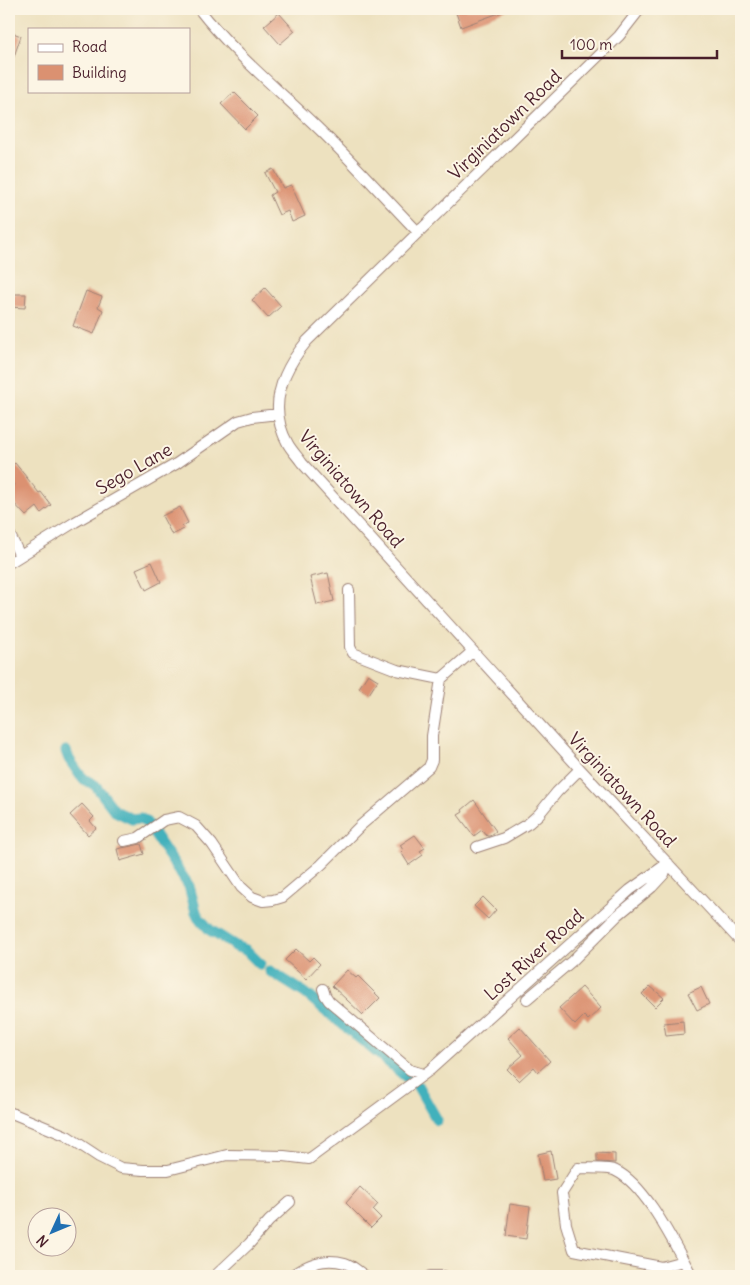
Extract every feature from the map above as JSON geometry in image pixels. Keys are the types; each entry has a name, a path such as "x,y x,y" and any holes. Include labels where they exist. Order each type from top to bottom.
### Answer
{"street":[{"path":"198,9 246,62 320,130 418,232"},
{"name":"Virginiatown Road","path":"640,9 619,36 321,326 291,362 283,379 278,414 282,431 302,463 580,769 741,942"},
{"name":"Sego Lane","path":"9,563 75,522 176,464 238,421 252,417 278,414"},
{"path":"9,533 20,556"},
{"path":"349,590 350,647 353,653 397,670 441,678"},
{"path":"124,841 138,838 164,820 179,817 196,826 212,844 241,887 252,897 263,901 283,897 321,865 360,826 429,767 432,760 432,736 441,678 473,651"},
{"path":"477,848 504,838 529,823 580,769"},
{"path":"527,999 572,961 613,920 652,887 664,874 668,863"},
{"name":"Lost River Road","path":"9,1112 67,1136 98,1157 122,1168 168,1170 226,1155 310,1159 424,1074 630,890 668,863"},
{"path":"323,989 330,1001 410,1070 424,1074"},
{"path":"683,1261 661,1267 574,1250 566,1224 562,1193 578,1168 615,1170 637,1186 665,1229 692,1276"},
{"path":"215,1276 290,1202"},
{"path":"292,1276 306,1265 326,1261 346,1263 366,1276"},
{"path":"430,1276 444,1276"}],"building":[{"path":"455,10 507,10 461,27"},
{"path":"279,13 295,31 280,44 264,26"},
{"path":"13,33 21,36 9,68 9,45"},
{"path":"234,92 258,116 245,129 221,104"},
{"path":"273,169 283,188 291,185 305,216 292,222 288,211 279,215 270,195 275,192 265,173"},
{"path":"265,288 281,306 268,318 252,300"},
{"path":"86,291 102,297 98,307 103,310 94,334 73,326"},
{"path":"9,294 26,294 25,308 9,307"},
{"path":"15,463 51,505 41,513 37,507 26,516 9,498 9,489 14,485 9,478 9,468"},
{"path":"180,507 188,523 182,526 184,529 172,535 162,516"},
{"path":"152,562 161,582 146,590 136,569"},
{"path":"328,573 334,601 317,605 310,577"},
{"path":"368,674 378,680 369,694 359,688"},
{"path":"474,800 496,831 490,836 487,836 482,830 474,836 458,815"},
{"path":"82,804 94,817 90,821 96,828 88,835 70,815"},
{"path":"415,835 425,848 420,851 423,855 409,865 401,852 403,850 400,845"},
{"path":"141,844 144,854 120,861 117,849"},
{"path":"483,897 496,910 488,919 474,906"},
{"path":"296,949 309,961 313,957 320,964 306,979 285,960"},
{"path":"347,970 356,978 358,976 380,998 363,1015 332,986"},
{"path":"650,986 664,998 655,1007 642,994"},
{"path":"582,987 601,1008 588,1020 584,1016 575,1025 559,1008"},
{"path":"701,987 709,1004 697,1010 688,993"},
{"path":"683,1021 684,1034 666,1036 664,1023"},
{"path":"520,1027 550,1061 538,1072 534,1067 519,1081 507,1069 523,1055 508,1038"},
{"path":"551,1151 556,1179 543,1181 538,1154"},
{"path":"597,1153 615,1154 615,1163 597,1162"},
{"path":"360,1187 378,1204 373,1210 381,1218 371,1228 346,1203"},
{"path":"510,1204 530,1207 526,1239 506,1236"}],"waterway":[{"path":"66,751 80,775 95,785 115,811 132,819 140,818 146,822 189,886 199,918 210,930 237,947 246,950 260,964"},
{"path":"270,971 305,993 410,1080"},
{"path":"417,1085 437,1120"}]}
